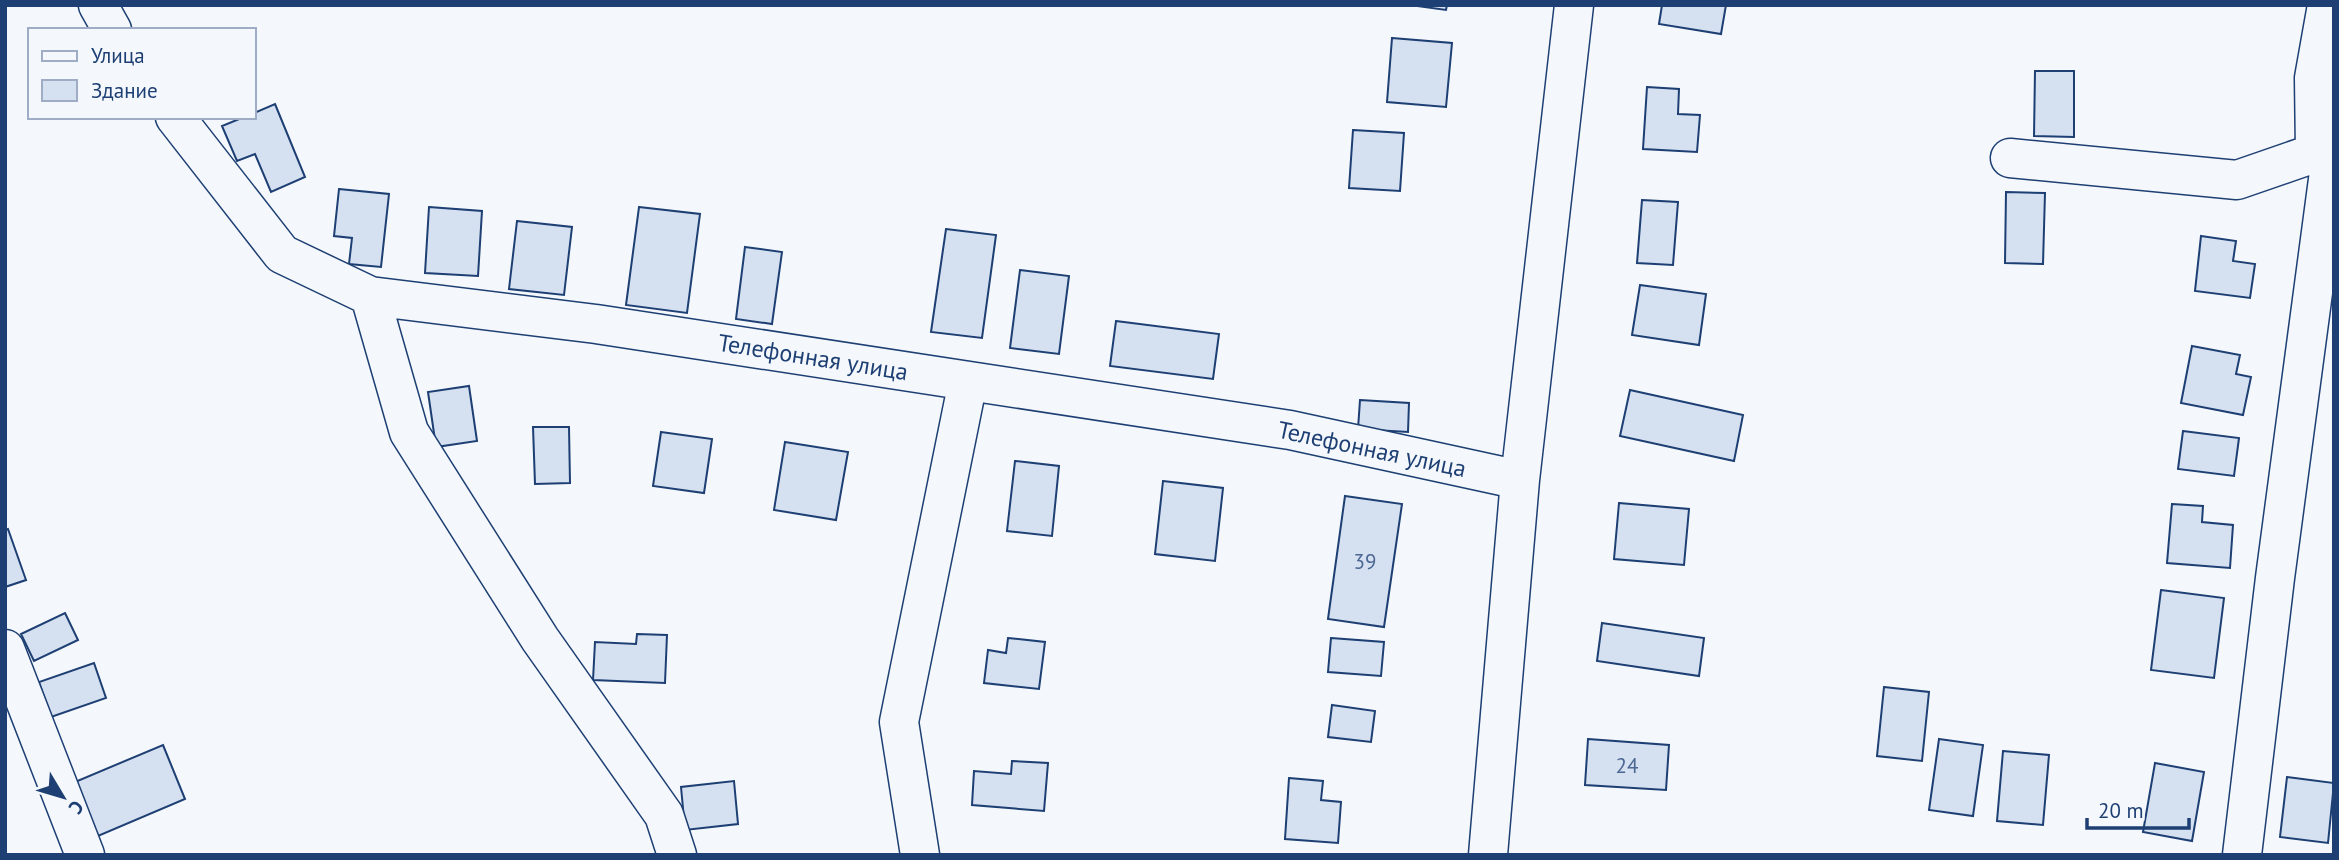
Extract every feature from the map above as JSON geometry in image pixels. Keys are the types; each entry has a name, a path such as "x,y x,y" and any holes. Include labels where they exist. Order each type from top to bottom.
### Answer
{"street":[{"path":"98,5 110,28"},
{"path":"1488,855 1520,480 1574,5"},
{"path":"2242,855 2326,166 2314,78 2327,5"},
{"name":"Телефонная улица","path":"177,119 282,254 370,296 596,324 1290,430 1520,480"},
{"path":"2010,158 2237,180 2326,166"},
{"path":"370,296 409,432 540,639 664,815 677,855"},
{"path":"920,855 899,722 968,381"},
{"path":"5,649 85,855"}],"building":[{"path":"1410,5 1447,5 1446,10"},
{"path":"1662,5 1726,5 1721,34 1659,24"},
{"path":"1392,38 1452,43 1446,107 1387,102"},
{"path":"2035,71 2074,71 2074,137 2034,136"},
{"path":"1647,87 1679,89 1678,114 1700,115 1697,152 1643,149"},
{"path":"275,104 305,177 271,192 255,154 237,161 222,126 239,119 256,119 256,112"},
{"path":"1353,130 1404,133 1400,191 1349,188"},
{"path":"339,189 389,194 381,267 349,264 352,238 334,236"},
{"path":"2006,192 2045,193 2043,264 2005,263"},
{"path":"1642,200 1678,202 1673,265 1637,263"},
{"path":"429,207 482,211 478,276 425,273"},
{"path":"639,207 700,214 687,313 626,305"},
{"path":"517,221 572,227 564,295 509,289"},
{"path":"946,229 996,235 982,338 931,332"},
{"path":"2201,236 2236,241 2233,261 2255,264 2250,298 2195,291"},
{"path":"745,247 782,252 772,324 736,319"},
{"path":"1020,270 1069,276 1059,354 1010,348"},
{"path":"1640,285 1706,294 1699,345 1632,335"},
{"path":"1116,321 1219,334 1213,379 1110,366"},
{"path":"2192,346 2240,355 2236,374 2251,377 2243,415 2181,403"},
{"path":"469,386 477,441 436,447 428,392"},
{"path":"1630,390 1743,415 1734,461 1620,436"},
{"path":"1360,400 1409,403 1408,432 1358,429"},
{"path":"533,427 569,427 570,483 535,484"},
{"path":"2183,431 2239,438 2234,476 2178,469"},
{"path":"661,432 712,439 704,493 653,486"},
{"path":"785,442 848,452 836,520 774,510"},
{"path":"1015,461 1059,466 1052,536 1007,531"},
{"path":"1163,481 1223,488 1215,561 1155,554"},
{"path":"1345,496 1402,504 1384,627 1328,619"},
{"path":"1619,503 1689,509 1684,565 1614,559"},
{"path":"2172,504 2203,506 2202,522 2233,525 2230,568 2167,563"},
{"path":"8,529 26,580 5,587 5,530"},
{"path":"2161,590 2224,598 2214,678 2151,670"},
{"path":"65,613 78,640 34,661 21,634"},
{"path":"1602,623 1704,638 1699,676 1597,661"},
{"path":"637,634 667,635 665,683 593,680 595,642 636,644"},
{"path":"1008,638 1045,642 1039,689 984,683 988,650 1006,653"},
{"path":"1331,638 1384,642 1381,676 1328,672"},
{"path":"94,663 106,698 51,717 39,682"},
{"path":"1884,687 1929,692 1922,761 1877,756"},
{"path":"1332,705 1375,711 1371,742 1328,737"},
{"path":"1588,739 1669,745 1666,790 1585,785"},
{"path":"1939,739 1983,745 1973,816 1929,810"},
{"path":"163,745 185,799 98,836 75,782"},
{"path":"2003,751 2049,755 2043,825 1997,821"},
{"path":"1012,761 1048,763 1044,811 972,805 974,771 1011,774"},
{"path":"2155,763 2204,772 2192,841 2143,832"},
{"path":"2287,777 2334,783 2328,843 2280,837"},
{"path":"1289,778 1323,781 1321,800 1341,802 1338,843 1285,839"},
{"path":"734,781 738,824 685,830 681,787"}]}
